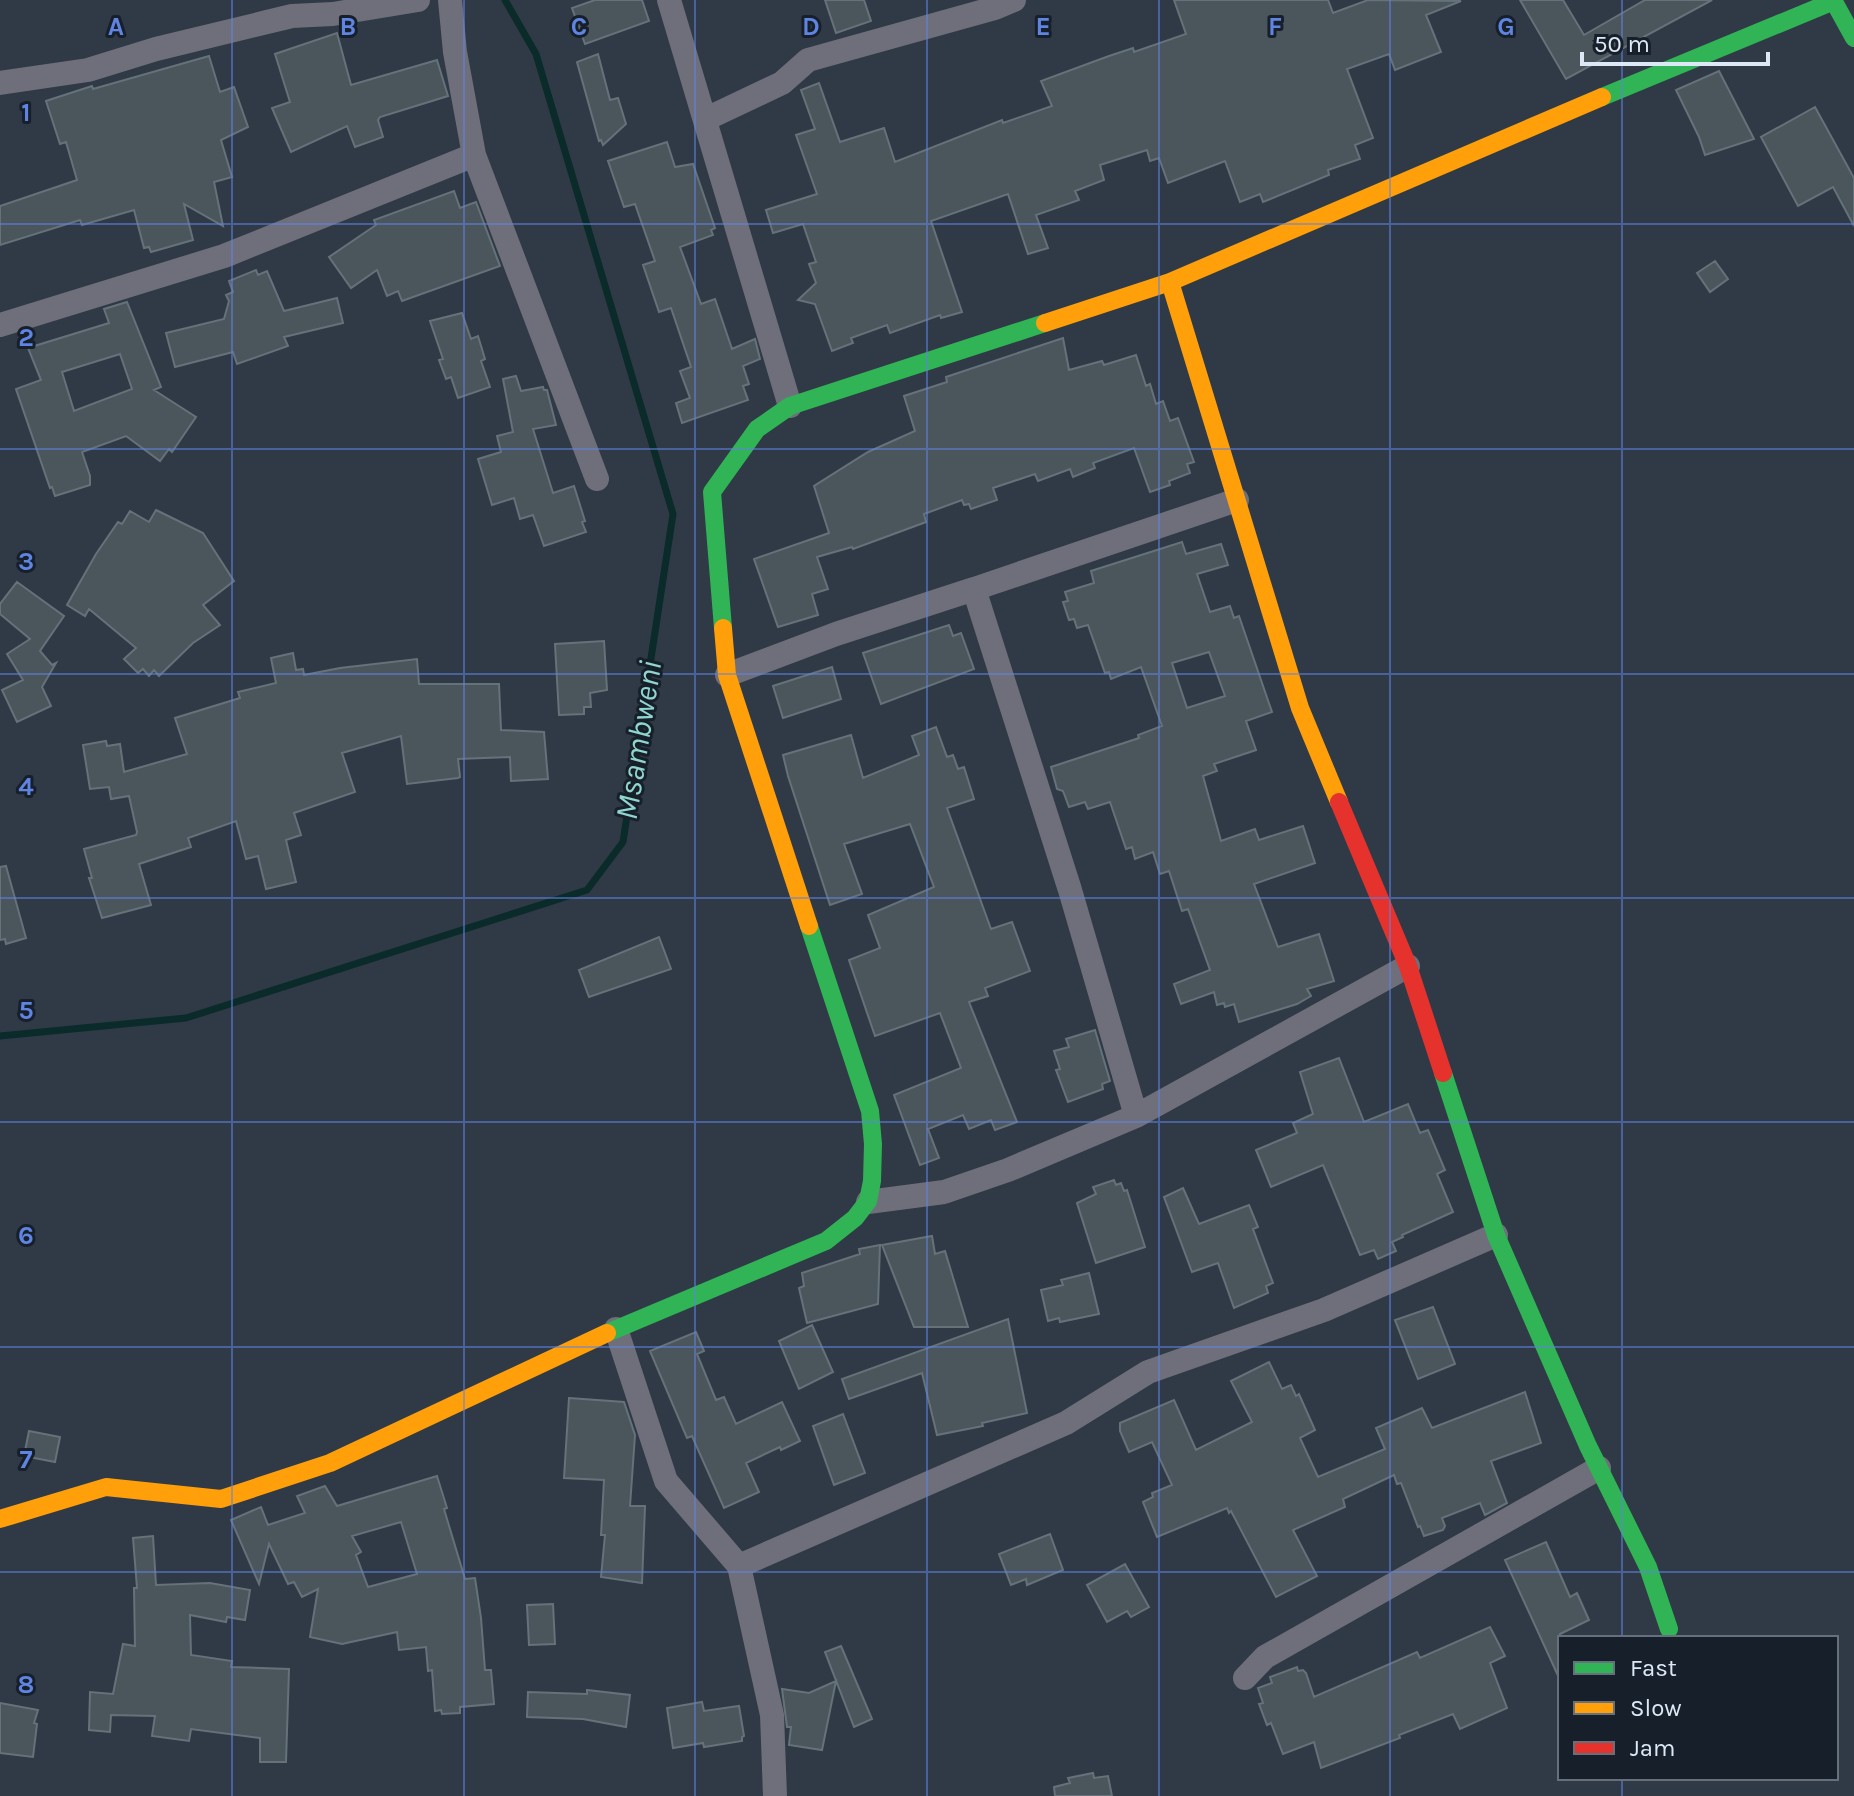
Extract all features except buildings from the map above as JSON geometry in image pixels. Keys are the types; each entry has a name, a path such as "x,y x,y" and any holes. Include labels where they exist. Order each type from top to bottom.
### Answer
{"street":[{"path":"0,83 88,70 156,49 292,16 333,14 418,0"},
{"path":"450,0 455,52 474,155 597,479"},
{"path":"669,0 790,406"},
{"path":"706,119 782,83 808,60 1014,0"},
{"path":"0,1519 106,1487 221,1499 330,1463 616,1329 826,1241 852,1222 868,1202 873,1161 870,1111 727,675 712,492 757,429 790,406 1170,282 1834,1 1854,38"},
{"path":"0,325 224,256 474,155"},
{"path":"1170,282 1300,708 1408,966 1496,1235 1599,1468 1648,1567 1669,1629"},
{"path":"727,675 836,634 1237,500"},
{"path":"974,589 1070,890 1136,1116"},
{"path":"868,1202 944,1192 1008,1170 1136,1116 1408,966"},
{"path":"739,1566 1066,1423 1148,1372 1324,1310 1496,1235"},
{"path":"616,1329 666,1481 739,1566 772,1715 775,1796"},
{"path":"1245,1678 1265,1657 1599,1468"}],"waterway":[{"name":"Msambweni","path":"0,1036 186,1018 587,890 623,842 673,514 536,54 505,0"}],"traffic: fast":[{"path":"1833,0 1854,38"},
{"path":"1602,97 1834,1"},
{"path":"723,628 712,492 757,429 790,406 1045,323"},
{"path":"607,1333 826,1241 855,1218 868,1201 873,1144 870,1111 809,926"},
{"path":"1443,1073 1496,1235 1588,1446 1648,1567 1669,1629"}],"traffic: slow":[{"path":"1045,323 1170,282 1602,97"},
{"path":"1170,282 1300,708 1339,802"},
{"path":"723,628 727,675 809,926"},
{"path":"0,1519 106,1487 221,1499 330,1463 607,1333"}],"traffic: jam":[{"path":"1339,802 1408,966 1443,1073"}]}
